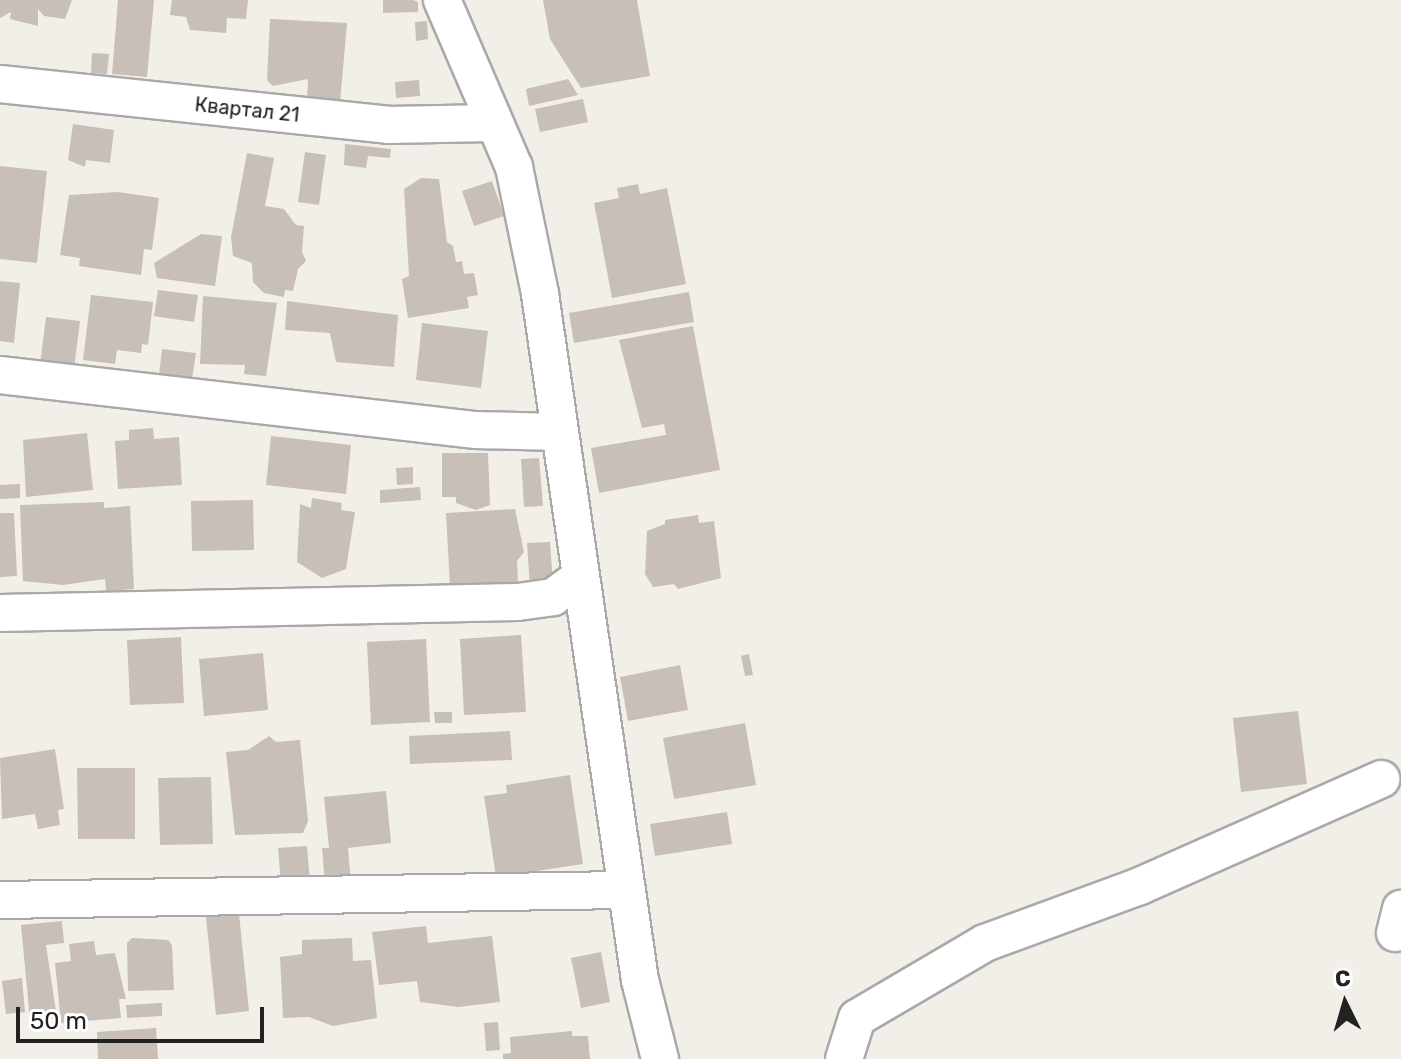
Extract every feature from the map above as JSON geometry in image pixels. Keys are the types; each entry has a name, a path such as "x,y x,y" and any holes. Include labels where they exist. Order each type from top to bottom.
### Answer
{"street":[{"path":"442,0 514,167 540,294 640,980 660,1059"},
{"name":"Квартал 21","path":"0,84 388,125 494,123"},
{"path":"0,375 476,430 558,432"},
{"path":"0,613 518,602 553,597 579,578"},
{"path":"844,1059 857,1018 985,943 1140,886 1381,779"},
{"path":"0,900 626,890"}],"building":[{"path":"0,0 72,0 65,19 44,16 38,9 38,26 10,19 11,12 0,18"},
{"path":"118,0 154,0 147,77 112,74"},
{"path":"172,0 248,0 246,19 227,18 226,33 190,30 186,17 170,15"},
{"path":"383,0 413,0 418,2 418,12 383,13"},
{"path":"543,0 637,0 650,76 581,88 550,39"},
{"path":"270,19 347,23 340,103 307,101 308,79 273,86 267,80"},
{"path":"427,21 428,39 416,41 415,22"},
{"path":"92,53 109,54 107,74 91,73"},
{"path":"568,79 578,95 529,106 526,89"},
{"path":"419,80 420,96 396,98 395,82"},
{"path":"583,99 588,122 540,132 535,109"},
{"path":"73,124 114,130 110,163 86,160 85,167 68,160"},
{"path":"345,144 391,149 390,158 368,156 366,168 344,165"},
{"path":"305,152 326,155 319,205 298,202"},
{"path":"247,153 274,158 265,206 284,209 296,225 304,226 302,252 306,261 298,269 293,291 285,290 284,297 264,293 253,282 252,263 233,256 231,237"},
{"path":"0,166 47,171 37,263 0,259"},
{"path":"421,178 439,179 447,242 453,246 456,262 462,261 464,274 474,273 478,295 467,297 469,308 408,318 402,279 409,276 404,189"},
{"path":"492,181 504,216 474,226 462,191"},
{"path":"638,184 640,194 667,188 686,284 612,298 594,203 619,198 617,188"},
{"path":"118,192 159,198 152,250 144,249 141,275 79,266 80,258 60,255 69,195"},
{"path":"201,234 222,236 215,286 157,278 154,263"},
{"path":"0,281 20,283 14,343 0,341"},
{"path":"158,290 198,295 194,322 154,316"},
{"path":"689,292 694,322 574,343 569,313"},
{"path":"91,295 153,302 148,345 142,344 141,353 117,350 115,364 83,360"},
{"path":"203,296 277,303 266,376 244,374 245,365 200,364"},
{"path":"287,301 398,315 394,367 336,362 330,333 285,330"},
{"path":"46,317 80,321 74,369 40,365"},
{"path":"422,323 488,331 481,388 416,380"},
{"path":"693,326 720,470 599,493 591,448 666,435 664,424 642,428 619,340"},
{"path":"162,349 196,353 192,379 159,375"},
{"path":"153,428 154,439 179,437 182,485 118,489 115,441 129,440 129,430"},
{"path":"87,433 93,490 26,497 23,440"},
{"path":"271,436 351,445 346,494 266,485"},
{"path":"442,453 488,453 490,505 476,510 456,503 456,497 442,497"},
{"path":"539,458 543,506 524,507 521,459"},
{"path":"413,467 413,484 397,485 396,468"},
{"path":"20,484 20,498 0,499 0,485"},
{"path":"420,487 421,500 380,503 380,490"},
{"path":"312,498 342,503 341,510 355,512 346,569 322,578 297,562 300,504 311,508"},
{"path":"253,500 254,550 192,551 191,501"},
{"path":"104,502 104,508 130,506 134,589 106,591 105,579 63,585 23,581 20,505"},
{"path":"515,509 524,552 517,561 518,583 450,586 446,513"},
{"path":"0,513 14,513 17,576 0,577"},
{"path":"698,515 699,523 714,521 721,578 678,589 674,584 653,587 645,574 647,531 665,524 665,520"},
{"path":"550,542 553,585 530,587 527,543"},
{"path":"521,635 526,712 464,715 460,639"},
{"path":"181,637 184,703 130,705 127,640"},
{"path":"426,639 430,722 371,725 367,642"},
{"path":"263,653 268,710 204,716 199,659"},
{"path":"749,654 753,675 745,676 741,656"},
{"path":"680,665 688,710 628,721 620,677"},
{"path":"1298,711 1307,784 1241,792 1233,718"},
{"path":"434,712 452,712 452,723 435,723"},
{"path":"745,723 756,785 674,799 663,738"},
{"path":"510,731 512,760 410,764 409,736"},
{"path":"269,736 276,742 300,740 308,821 303,833 235,835 226,752 248,750"},
{"path":"55,749 64,809 58,810 60,825 38,829 35,814 2,819 0,758"},
{"path":"77,768 135,768 135,839 78,839"},
{"path":"570,775 583,864 496,877 484,796 507,793 506,785"},
{"path":"211,777 213,844 160,845 158,778"},
{"path":"386,791 391,843 348,848 351,882 325,884 322,848 329,848 324,797"},
{"path":"727,812 732,844 655,856 650,824"},
{"path":"307,846 310,882 281,884 278,848"},
{"path":"239,914 249,1011 216,1015 206,917"},
{"path":"62,921 64,943 46,945 57,1018 30,1020 21,925"},
{"path":"426,926 428,943 492,936 500,1002 458,1007 420,1002 417,981 379,985 372,932"},
{"path":"132,938 168,940 172,945 174,990 128,991 127,943"},
{"path":"352,938 353,961 371,960 377,1018 333,1026 309,1017 283,1018 280,957 302,954 302,940"},
{"path":"94,941 96,955 115,953 126,999 119,999 121,1018 61,1023 55,963 71,961 69,944"},
{"path":"601,952 610,1002 581,1008 571,958"},
{"path":"22,978 25,1012 6,1014 2,981"},
{"path":"162,1003 162,1016 127,1018 126,1005"},
{"path":"498,1022 500,1050 486,1051 484,1023"},
{"path":"156,1028 158,1059 98,1059 97,1032"},
{"path":"572,1031 572,1036 588,1036 590,1059 503,1059 503,1054 511,1053 510,1037"}]}
